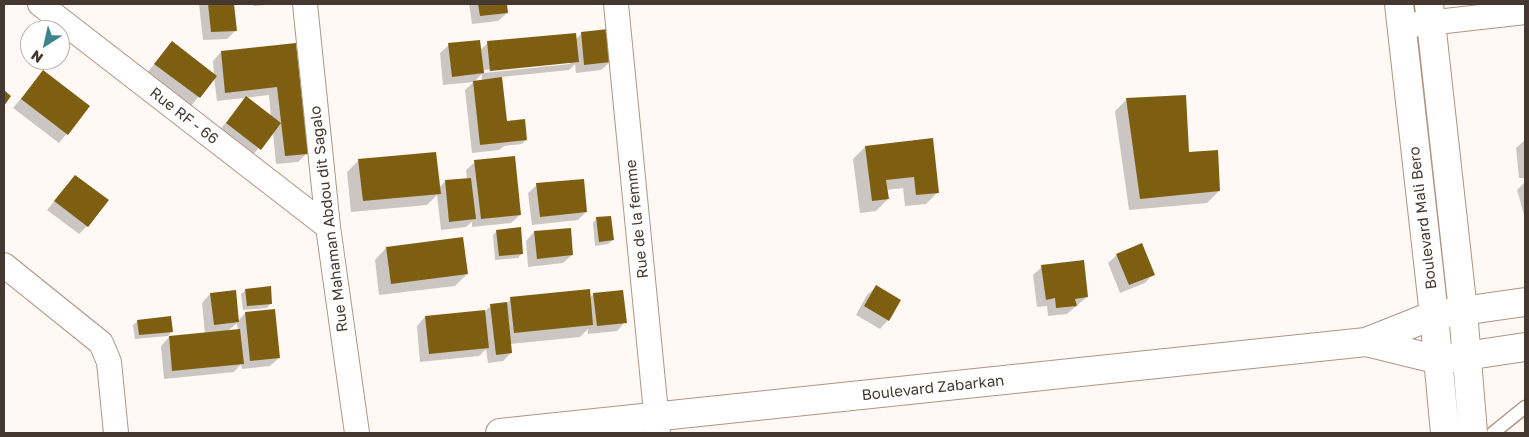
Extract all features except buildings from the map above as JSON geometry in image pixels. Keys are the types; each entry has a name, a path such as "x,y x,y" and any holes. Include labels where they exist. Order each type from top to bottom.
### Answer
{"street":[{"name":"Rue RF - 66","path":"40,4 328,227"},
{"name":"Rue Mahaman Abdou dit Sagalo","path":"305,4 328,227 357,433"},
{"name":"Rue de la femme","path":"616,4 657,425"},
{"path":"1400,15 1525,12"},
{"name":"Boulevard Mali Bero","path":"1430,13 1462,311 1452,358 1445,433"},
{"name":"Boulevard Mali Bero","path":"1400,15 1434,315 1452,358 1473,433"},
{"path":"4,265 100,343 109,362 116,433"},
{"name":"Boulevard Zabarkan","path":"500,433 657,425 1366,342 1434,315 1525,302"},
{"name":"Boulevard Zabarkan","path":"1366,342 1452,358"},
{"path":"1452,358 1525,347"}],"lane":[{"path":"1493,433 1525,406"}]}
